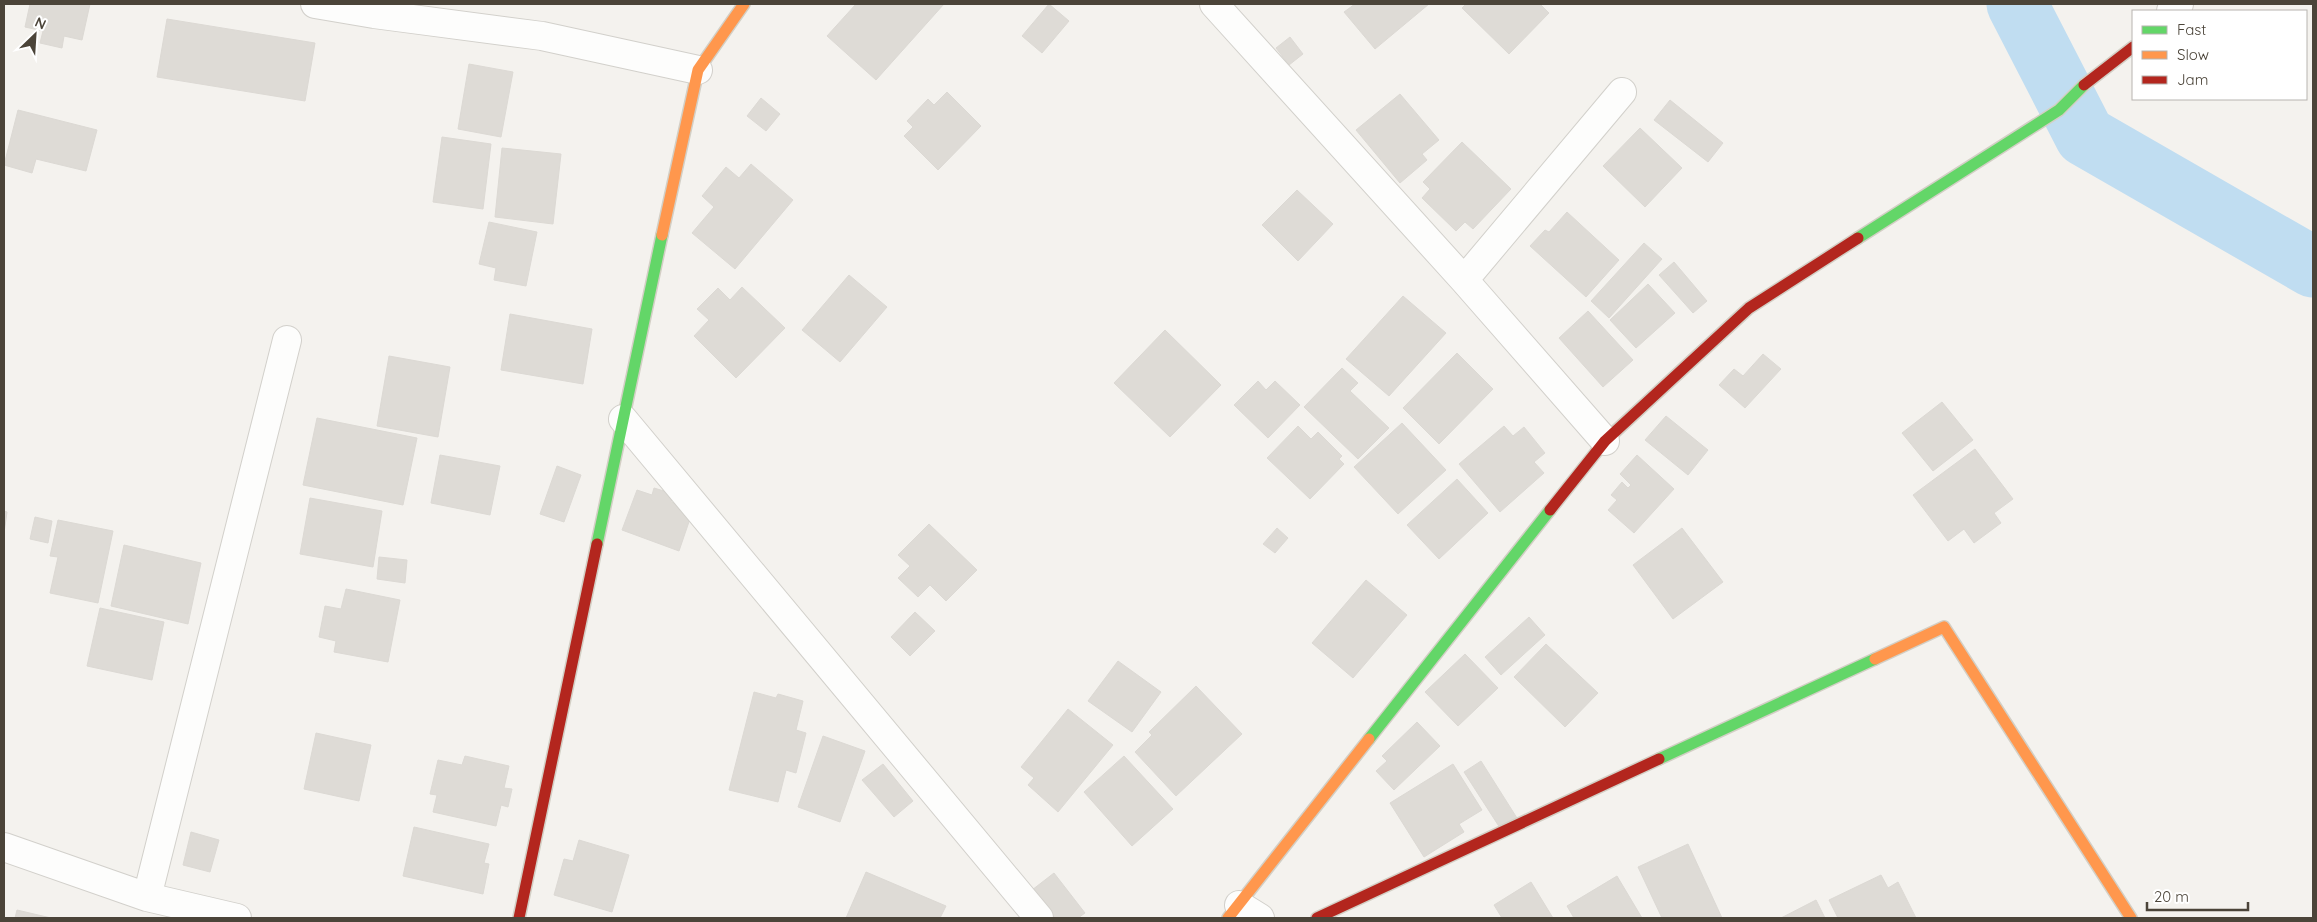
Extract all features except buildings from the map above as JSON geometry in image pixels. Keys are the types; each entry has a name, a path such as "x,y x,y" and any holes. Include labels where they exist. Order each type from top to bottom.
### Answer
{"street":[{"path":"315,4 375,9 542,36 698,70"},
{"path":"519,918 698,70 744,4"},
{"path":"1214,4 1464,280 1605,441"},
{"path":"1242,914 1605,441 1749,308 2059,110 2087,82 2132,48"},
{"path":"1464,280 1622,92"},
{"path":"147,897 287,340"},
{"path":"623,419 1039,918"},
{"path":"1317,918 1944,627 2131,918"},
{"path":"4,847 147,897 237,918"}],"waterway":[{"path":"2017,4 2085,136 2313,267"}],"traffic: fast":[{"path":"1858,238 2059,110 2084,85"},
{"path":"597,544 662,235"},
{"path":"1369,739 1550,510"},
{"path":"1659,759 1875,659"}],"traffic: slow":[{"path":"662,235 698,70 744,4"},
{"path":"1875,659 1944,627 2131,918"},
{"path":"1228,918 1369,739"}],"traffic: jam":[{"path":"2084,85 2132,48"},
{"path":"1550,510 1605,441 1749,308 1858,238"},
{"path":"519,918 597,544"},
{"path":"1317,918 1659,759"}]}
